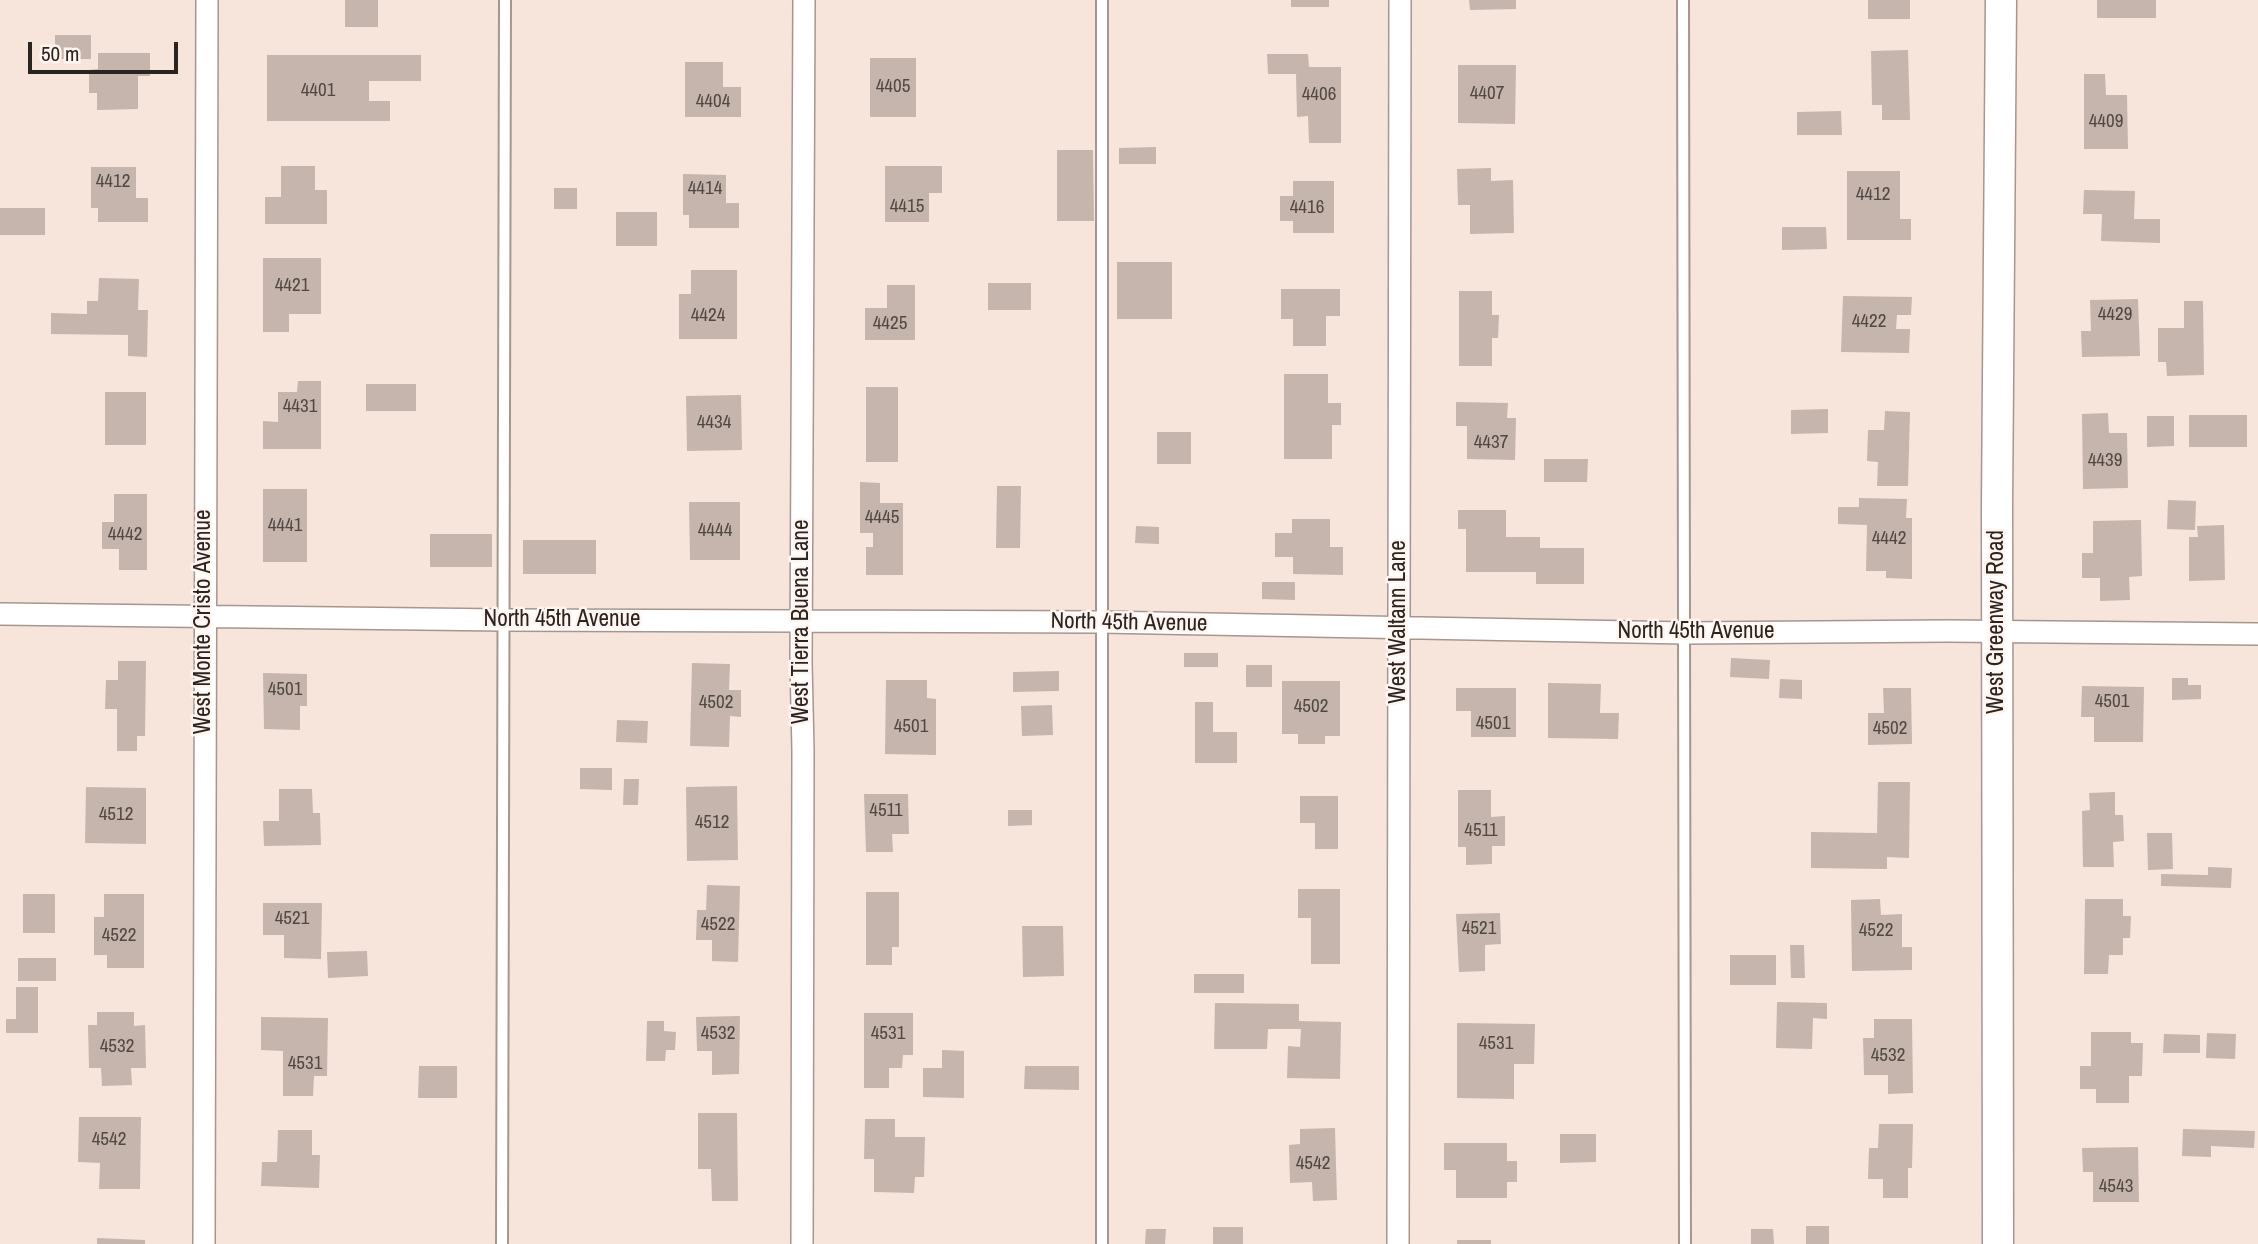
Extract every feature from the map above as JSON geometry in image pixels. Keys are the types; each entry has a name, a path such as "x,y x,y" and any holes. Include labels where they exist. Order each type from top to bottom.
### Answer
{"main road":[{"name":"West Greenway Road","path":"1998,1244 1997,631 2001,0"}],"street":[{"name":"West Monte Cristo Avenue","path":"204,1244 207,0"},
{"name":"West Tierra Buena Lane","path":"802,1244 804,0"},
{"name":"West Waltann Lane","path":"1398,1244 1400,0"},
{"name":"North 45th Avenue","path":"0,614 505,620 1101,622 1686,633 1997,631 2258,634"}],"lane":[{"path":"502,1244 505,0"},
{"path":"1102,0 1102,1244"},
{"path":"1683,0 1685,1244"}],"building":[{"path":"345,0 378,0 378,27 345,27"},
{"path":"1291,0 1329,0 1329,7 1291,7"},
{"path":"1469,0 1516,0 1516,9 1470,10"},
{"path":"1868,0 1910,0 1910,19 1868,19"},
{"path":"2097,0 2156,0 2156,18 2097,18"},
{"path":"55,35 91,35 91,59 55,59"},
{"path":"1908,50 1910,120 1882,120 1882,105 1872,105 1871,51"},
{"path":"98,53 150,53 150,76 138,76 138,109 97,110 97,93 89,93 89,70 98,69"},
{"path":"1267,54 1308,54 1309,67 1341,67 1341,143 1309,143 1308,116 1297,117 1296,74 1268,74"},
{"path":"267,55 421,55 421,81 369,81 369,101 390,101 390,121 267,121"},
{"path":"870,58 916,58 916,117 870,117"},
{"path":"685,62 723,62 723,87 741,87 741,117 685,117"},
{"path":"1458,65 1516,65 1515,124 1458,123"},
{"path":"2084,74 2105,74 2106,95 2127,95 2128,149 2084,149"},
{"path":"1841,111 1842,135 1797,135 1797,112"},
{"path":"1156,147 1156,164 1119,164 1119,148"},
{"path":"1057,150 1093,150 1094,221 1057,221"},
{"path":"281,166 315,166 315,190 327,190 327,224 265,224 265,197 281,197"},
{"path":"885,166 942,166 942,193 929,193 929,222 885,222"},
{"path":"91,167 136,167 136,198 148,198 148,222 98,222 98,208 91,208"},
{"path":"1491,168 1491,181 1513,180 1514,233 1470,234 1470,205 1458,205 1457,169"},
{"path":"1847,171 1900,171 1900,219 1911,219 1911,240 1847,240"},
{"path":"683,174 726,175 726,203 739,203 739,228 689,228 689,215 683,215"},
{"path":"1293,181 1334,181 1334,233 1293,233 1293,221 1280,221 1280,196 1293,196"},
{"path":"554,188 577,188 577,209 554,209"},
{"path":"2084,190 2135,191 2134,219 2160,219 2160,243 2101,241 2102,214 2083,214"},
{"path":"0,208 45,208 45,235 0,235"},
{"path":"616,212 657,212 657,246 616,246"},
{"path":"1782,227 1826,227 1827,249 1782,250"},
{"path":"263,258 321,258 321,314 289,314 289,332 263,332"},
{"path":"1117,262 1172,262 1172,319 1117,319"},
{"path":"691,270 737,270 737,339 679,339 679,294 691,294"},
{"path":"99,278 139,279 138,310 148,310 147,357 128,356 128,335 51,334 51,313 87,314 87,301 98,301"},
{"path":"988,283 1031,283 1031,310 988,310"},
{"path":"887,285 915,285 915,340 865,340 865,308 887,308"},
{"path":"1281,289 1340,289 1340,316 1326,316 1326,346 1293,346 1293,319 1281,319"},
{"path":"1459,291 1492,291 1492,315 1499,315 1498,338 1492,338 1492,366 1459,366"},
{"path":"1843,296 1912,297 1911,315 1897,315 1896,329 1910,329 1909,353 1841,352"},
{"path":"2138,299 2140,356 2082,357 2081,331 2091,331 2090,300"},
{"path":"2184,301 2203,301 2204,375 2167,376 2166,362 2158,362 2158,328 2184,328"},
{"path":"1284,374 1328,374 1328,403 1341,403 1341,425 1332,425 1332,459 1284,459"},
{"path":"298,381 321,381 321,449 263,449 263,421 278,422 278,392 297,392"},
{"path":"366,384 416,384 416,411 366,411"},
{"path":"866,387 898,387 898,462 866,462"},
{"path":"105,392 146,392 146,445 105,445"},
{"path":"741,395 742,450 687,451 686,396"},
{"path":"1456,402 1508,403 1507,418 1516,418 1515,460 1467,459 1467,426 1456,426"},
{"path":"1828,409 1828,433 1791,434 1791,410"},
{"path":"1885,411 1910,412 1908,486 1877,486 1878,462 1867,461 1868,430 1884,430"},
{"path":"2108,413 2109,433 2127,433 2128,488 2083,489 2082,414"},
{"path":"2189,415 2247,415 2247,447 2189,447"},
{"path":"2147,416 2174,416 2174,446 2147,447"},
{"path":"1157,432 1191,432 1191,464 1157,464"},
{"path":"1544,459 1588,459 1587,482 1544,482"},
{"path":"860,482 880,483 880,503 903,503 903,575 866,575 866,547 873,547 873,533 860,533"},
{"path":"997,486 1021,486 1020,548 996,548"},
{"path":"263,489 307,489 307,562 263,562"},
{"path":"114,494 147,494 147,570 119,570 119,549 102,549 102,522 114,522"},
{"path":"1859,498 1907,499 1906,518 1912,518 1912,579 1886,578 1886,571 1866,571 1867,525 1838,524 1838,507 1859,507"},
{"path":"2168,500 2196,501 2195,530 2167,529"},
{"path":"689,502 740,502 740,560 690,560"},
{"path":"1458,510 1506,510 1506,537 1540,537 1540,548 1584,548 1584,584 1536,584 1536,572 1466,572 1466,529 1458,529"},
{"path":"1292,519 1330,519 1330,547 1343,547 1343,575 1293,574 1293,557 1275,557 1275,533 1292,533"},
{"path":"2141,520 2142,576 2129,577 2130,600 2100,601 2100,578 2082,578 2082,553 2093,553 2093,521"},
{"path":"2224,525 2225,580 2189,581 2189,537 2198,537 2197,526"},
{"path":"1136,526 1159,527 1159,544 1135,543"},
{"path":"430,534 492,534 492,567 430,567"},
{"path":"523,540 596,540 596,574 523,574"},
{"path":"1262,582 1295,582 1295,600 1262,599"},
{"path":"1184,653 1218,653 1218,667 1184,667"},
{"path":"1731,658 1770,660 1769,679 1730,677"},
{"path":"118,661 146,661 145,736 137,736 137,751 117,751 117,709 105,709 106,680 118,680"},
{"path":"692,663 730,664 729,690 741,690 741,717 730,716 729,747 690,746"},
{"path":"1246,665 1272,665 1272,687 1246,687"},
{"path":"1059,671 1059,691 1013,692 1013,672"},
{"path":"263,673 307,674 307,706 300,706 300,730 264,729"},
{"path":"2172,678 2188,678 2188,685 2201,685 2201,699 2172,700"},
{"path":"1780,679 1802,680 1802,699 1779,698"},
{"path":"886,680 927,680 927,698 936,699 936,755 885,754"},
{"path":"1282,681 1340,681 1340,736 1325,736 1325,744 1298,744 1298,734 1282,734"},
{"path":"1548,683 1601,684 1600,713 1619,713 1618,739 1548,738"},
{"path":"2082,686 2144,687 2143,742 2094,742 2094,717 2081,717"},
{"path":"1456,688 1516,688 1516,737 1471,737 1471,711 1456,711"},
{"path":"1883,688 1911,688 1912,744 1868,745 1868,713 1884,713"},
{"path":"1195,702 1213,702 1213,732 1237,732 1237,763 1195,763"},
{"path":"1052,705 1053,735 1022,736 1021,706"},
{"path":"617,720 648,721 647,743 616,742"},
{"path":"580,768 612,768 612,790 580,789"},
{"path":"624,779 639,779 638,805 623,805"},
{"path":"1878,782 1910,782 1909,858 1887,857 1887,869 1811,868 1811,832 1877,833"},
{"path":"737,786 738,860 687,861 686,787"},
{"path":"86,787 146,788 146,844 85,843"},
{"path":"279,789 312,789 313,813 320,813 321,845 264,846 263,821 279,821"},
{"path":"1458,790 1491,790 1491,817 1505,816 1505,846 1492,846 1492,864 1466,865 1466,847 1458,847"},
{"path":"2115,792 2115,815 2123,815 2124,841 2113,842 2114,867 2083,867 2082,811 2090,810 2089,793"},
{"path":"864,794 908,794 909,834 892,834 893,852 866,852"},
{"path":"1300,796 1338,796 1338,849 1315,849 1315,823 1300,823"},
{"path":"1008,810 1032,810 1032,825 1008,826"},
{"path":"2147,833 2172,833 2173,869 2148,870"},
{"path":"2208,867 2232,868 2231,888 2161,886 2161,874 2208,875"},
{"path":"707,885 740,886 738,962 712,961 712,940 696,940 697,910 706,910"},
{"path":"1298,889 1340,889 1340,964 1311,964 1311,918 1298,918"},
{"path":"866,892 899,892 899,947 892,947 892,965 866,965"},
{"path":"23,894 55,894 55,933 23,933"},
{"path":"104,894 144,894 144,968 107,968 107,955 94,955 94,917 104,917"},
{"path":"1880,899 1881,915 1902,914 1902,947 1912,947 1912,970 1852,971 1851,900"},
{"path":"2085,899 2123,899 2123,916 2131,916 2130,938 2123,938 2123,955 2109,955 2108,974 2084,974"},
{"path":"263,903 322,903 321,959 284,958 284,935 263,935"},
{"path":"1500,913 1501,944 1485,945 1485,971 1459,972 1456,914"},
{"path":"1022,926 1063,926 1064,976 1023,977"},
{"path":"1790,945 1804,945 1805,978 1791,978"},
{"path":"367,951 368,976 328,978 327,952"},
{"path":"1730,955 1776,955 1776,985 1730,985"},
{"path":"18,958 56,958 56,981 18,981"},
{"path":"1194,974 1244,974 1244,993 1194,993"},
{"path":"16,987 38,987 38,1033 6,1033 6,1019 16,1019"},
{"path":"1777,1002 1827,1003 1827,1019 1813,1018 1812,1049 1776,1048"},
{"path":"1215,1003 1299,1004 1299,1021 1341,1022 1340,1079 1287,1078 1288,1046 1300,1047 1301,1029 1268,1029 1267,1049 1214,1049"},
{"path":"97,1012 134,1012 134,1026 145,1025 146,1068 131,1068 132,1085 102,1086 101,1068 89,1068 88,1025 97,1025"},
{"path":"864,1013 913,1013 913,1055 903,1055 902,1068 889,1068 889,1088 864,1088"},
{"path":"740,1016 739,1074 712,1075 712,1051 697,1051 696,1017"},
{"path":"261,1017 328,1018 327,1076 314,1076 313,1096 283,1096 283,1051 261,1050"},
{"path":"1874,1019 1912,1019 1913,1093 1888,1094 1888,1075 1864,1075 1863,1038 1874,1038"},
{"path":"647,1021 664,1021 664,1031 676,1032 675,1050 666,1050 665,1061 646,1061"},
{"path":"1457,1023 1535,1024 1534,1064 1514,1064 1514,1099 1457,1098"},
{"path":"2091,1032 2131,1032 2131,1043 2143,1043 2142,1076 2129,1076 2129,1103 2096,1103 2096,1089 2080,1089 2080,1066 2091,1066"},
{"path":"2207,1033 2236,1034 2235,1059 2206,1058"},
{"path":"2164,1034 2200,1035 2200,1053 2163,1053"},
{"path":"942,1050 964,1051 964,1098 923,1097 923,1068 942,1068"},
{"path":"419,1066 457,1066 457,1098 418,1098"},
{"path":"1025,1066 1079,1066 1079,1090 1024,1089"},
{"path":"698,1113 737,1113 738,1201 712,1201 711,1169 698,1169"},
{"path":"79,1117 141,1117 140,1189 99,1189 100,1163 78,1162"},
{"path":"865,1119 895,1119 895,1137 925,1137 924,1177 915,1177 914,1193 874,1192 874,1159 864,1159"},
{"path":"1879,1124 1913,1124 1908,1198 1883,1198 1883,1179 1868,1179 1869,1148 1878,1148"},
{"path":"1335,1128 1337,1200 1313,1201 1312,1182 1290,1183 1289,1145 1300,1144 1300,1129"},
{"path":"2183,1129 2255,1131 2254,1148 2211,1146 2211,1157 2182,1156"},
{"path":"278,1130 312,1130 312,1155 320,1155 319,1188 261,1186 262,1162 277,1162"},
{"path":"1560,1134 1596,1134 1596,1162 1560,1163"},
{"path":"1444,1143 1507,1143 1507,1161 1517,1161 1517,1182 1507,1182 1507,1198 1456,1198 1456,1170 1444,1170"},
{"path":"2138,1147 2139,1202 2093,1202 2093,1172 2083,1172 2082,1148"},
{"path":"1806,1226 1829,1226 1829,1244 1806,1244"},
{"path":"1213,1227 1243,1227 1243,1244 1213,1244"},
{"path":"1146,1229 1166,1229 1165,1244 1145,1244"},
{"path":"1751,1229 1773,1229 1774,1244 1751,1244"},
{"path":"97,1238 145,1240 145,1244 97,1244"},
{"path":"1457,1240 1491,1240 1491,1244 1457,1244"}]}
